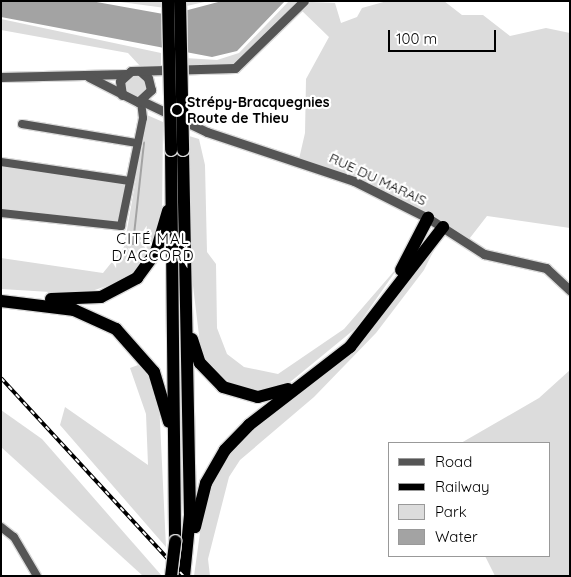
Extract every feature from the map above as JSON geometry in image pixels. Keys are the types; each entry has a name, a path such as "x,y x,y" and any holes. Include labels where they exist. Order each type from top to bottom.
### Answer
{"highway":[{"path":"168,1 187,328 187,554"},
{"path":"171,576 175,541 176,438 172,201 177,150 180,1"},
{"path":"1,294 86,300 125,287 156,252 172,201"},
{"path":"187,328 200,363 223,387 258,397 285,391 346,343 370,317 428,218"},
{"path":"184,576 187,554 206,483 225,450 249,425 350,347 444,227"},
{"path":"1,301 74,310 116,329 154,372 176,438"}],"street":[{"path":"1,77 76,73 120,76 130,72 172,72 235,68 304,1"},
{"path":"122,95 120,81 130,72"},
{"path":"141,72 162,111 149,111 143,118"},
{"path":"1,213 121,226 143,118 141,101 150,90 172,72"},
{"path":"76,73 105,82 122,95 141,101"},
{"name":"RUE DU MARAIS","path":"141,101 215,135 329,170 428,218 484,254 546,268 570,290"},
{"path":"22,124 137,143"},
{"path":"1,162 130,181"},
{"path":"1,527 14,537 37,576"}],"green space":[{"path":"113,1 209,1 173,9"},
{"path":"289,1 335,3 341,23 357,17 362,8 387,1 444,1 462,15 483,15 510,36 546,28 570,33 570,228 487,216 466,243 443,227 299,159 305,133 306,79 329,37 299,8 235,68 185,72 185,58 217,60 239,53"},
{"path":"1,19 161,53 161,65 140,66 128,53 1,30"},
{"path":"135,74 143,77 146,85 143,93 135,96 127,93 124,85 127,77"},
{"path":"147,115 163,122 162,214 158,239 130,278 83,294 1,289 1,258 103,273 124,247"},
{"path":"189,136 199,139 205,165 207,252 216,264 217,328 227,354 244,367 278,374 344,329 402,262 356,328 284,387 258,391 238,388 211,369 201,352 191,269"},
{"path":"1,164 125,185 121,218 114,224 1,210"},
{"path":"439,240 424,270 376,333 314,397 240,460 229,477 208,559 210,576 194,576 204,504 217,469 246,432 344,355"},
{"path":"138,365 146,371 159,401 166,547 60,425 65,407 148,465 146,414 130,368"},
{"path":"570,370 570,576 495,576 486,557 551,557 551,442 463,442 539,398"},
{"path":"1,410 42,439 162,576 143,576 1,447"}],"water":[{"path":"1,1 91,1 169,15 222,1 285,1 237,51 212,57 1,17"}],"waterway":[{"path":"133,244 144,143"}],"railway":[{"path":"1,378 184,576"}],"place":[{"name":"Strépy-Bracquegnies Route de Thieu","path":"177,110"}],"district":[{"name":"CITÉ MAL D'ACCORD","path":"153,246"}]}
